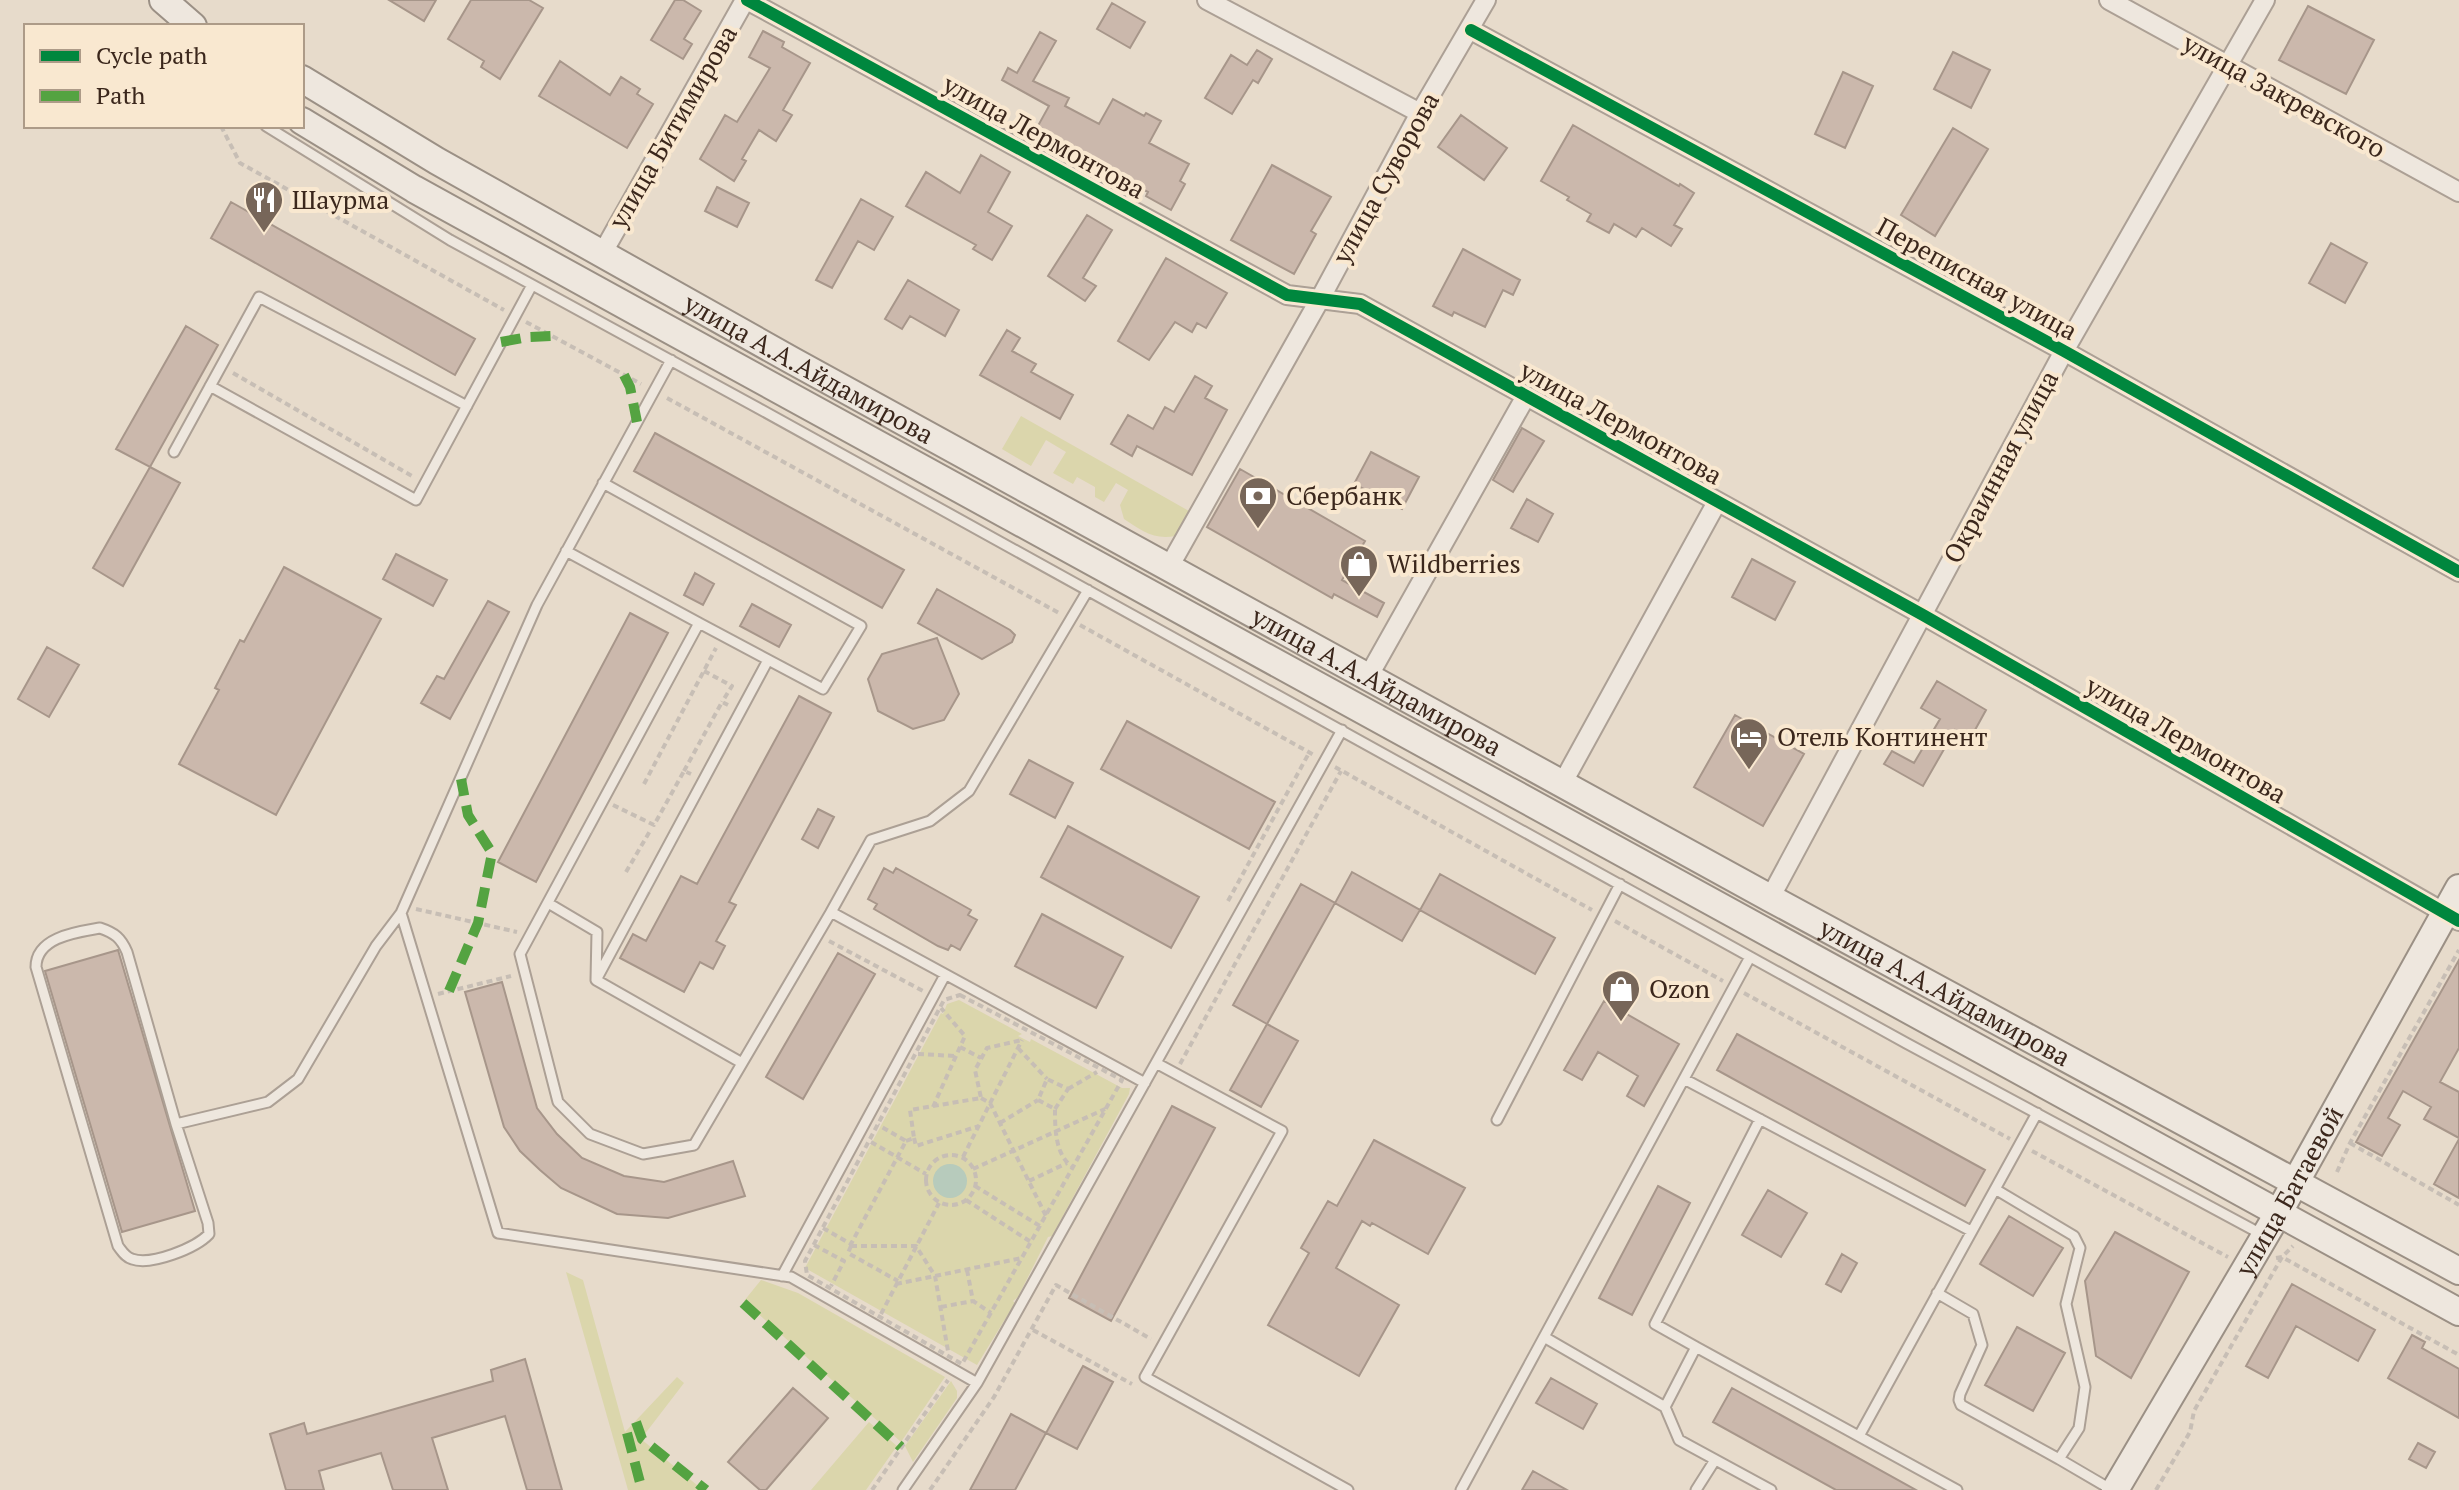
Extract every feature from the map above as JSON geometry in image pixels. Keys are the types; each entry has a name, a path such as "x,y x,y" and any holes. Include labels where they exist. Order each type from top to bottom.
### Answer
{"main road":[{"name":"улица А.А.Айдамирова","path":"304,80 437,161 602,254 1770,898 2459,1271"},
{"name":"улица А.А.Айдамирова","path":"304,122 414,189 623,305 2459,1312"},
{"name":"улица Батаевой","path":"2114,1490 2452,917 2459,888"}],"street":[{"name":"улица Битимирова","path":"602,254 746,0"},
{"name":"улица Лермонтова","path":"746,0 1287,295 1360,304 1923,615 2452,917"},
{"path":"1207,0 1420,113"},
{"name":"улица Суворова","path":"1169,567 1320,299 1420,113 1486,0"},
{"name":"улица Закревского","path":"2109,0 2459,192"},
{"name":"Окраинная улица","path":"1770,898 2064,351 2230,66 2265,0"},
{"name":"Переписная улица","path":"1471,30 2064,351 2459,572"},
{"path":"1368,677 1526,396"},
{"path":"1562,784 1717,502"}],"lane":[{"path":"269,128 450,240 1750,957 2263,1235"},
{"path":"210,386 416,500 532,285"},
{"path":"174,452 259,297 467,406"},
{"path":"176,1124 268,1102 298,1079 376,946 403,910 537,605 671,360"},
{"path":"566,551 823,689 861,626 603,483"},
{"path":"699,623 520,954 558,1102 590,1134 643,1154 694,1145 871,840 930,821 969,791 1088,590"},
{"path":"596,980 768,660"},
{"path":"903,1490 977,1383 1342,730"},
{"path":"1497,1120 1620,884"},
{"path":"548,903 597,932 596,980"},
{"path":"403,910 498,1233 791,1277 977,1383"},
{"path":"831,912 1145,1083"},
{"path":"100,928 122,940 176,1124 209,1234 201,1242 153,1260 133,1260 118,1246 73,1098 36,967 36,958 42,947 77,931 100,928"},
{"path":"1461,1490 1750,957"},
{"path":"782,1276 945,975"},
{"path":"596,980 742,1063"},
{"path":"1156,1063 1282,1131 1145,1377 1348,1490"},
{"path":"1684,1079 1971,1231"},
{"path":"1859,1436 2037,1113"},
{"path":"1760,1119 1655,1324 1957,1490"},
{"path":"1995,1189 2074,1236 2080,1248 2066,1304 2085,1387 2079,1428 2059,1459"},
{"path":"1937,1293 1973,1314 1982,1345 1960,1394 1961,1405 2114,1490"},
{"path":"1544,1337 1665,1407 1679,1440 1771,1490"},
{"path":"1665,1407 1696,1347"},
{"path":"1696,1490 1715,1460"}],"path":[{"path":"222,128 240,163 1592,910"},
{"path":"221,366 425,483"},
{"path":"644,784 723,636"},
{"path":"604,801 654,825 732,686 703,671"},
{"path":"722,702 741,711"},
{"path":"684,771 703,781"},
{"path":"1175,1073 1341,771"},
{"path":"626,872 650,831"},
{"path":"403,910 531,936"},
{"path":"1613,920 1725,982"},
{"path":"818,935 932,996"},
{"path":"2337,1172 2350,1143 2459,950"},
{"path":"427,997 525,973"},
{"path":"1742,992 2224,1257 2249,1260 2282,1257 2459,1355"},
{"path":"960,995 1122,1080 962,1364 807,1275 805,1261 940,1007 944,1000 960,995"},
{"path":"933,1107 965,1036 940,1007"},
{"path":"963,1158 1027,1031"},
{"path":"981,1098 975,1070 987,1048 1022,1040"},
{"path":"960,1047 981,1058"},
{"path":"1018,1048 1047,1079 1068,1089"},
{"path":"915,1053 955,1056"},
{"path":"1073,1167 1067,1163 1054,1132 1055,1109 1068,1089 1101,1069"},
{"path":"1000,1123 1038,1100 1047,1079"},
{"path":"979,1126 916,1146 910,1110 981,1098 990,1103 1046,1216"},
{"path":"1038,1100 1055,1109"},
{"path":"973,1169 1106,1108"},
{"path":"878,1125 906,1141"},
{"path":"830,1288 897,1157 906,1141 914,1138"},
{"path":"869,1141 927,1174"},
{"path":"2350,1143 2459,1205"},
{"path":"943,1156 963,1158 973,1169 975,1186 966,1200 958,1204 939,1203 927,1188 927,1174 934,1161 943,1156"},
{"path":"1028,1181 1067,1163"},
{"path":"975,1186 1040,1226"},
{"path":"966,1200 1031,1242"},
{"path":"880,1316 939,1203"},
{"path":"823,1228 851,1245 916,1246"},
{"path":"2156,1490 2190,1432 2194,1411 2282,1257 2300,1239"},
{"path":"814,1245 844,1261"},
{"path":"916,1246 935,1276 948,1355"},
{"path":"848,1253 897,1283 1022,1258"},
{"path":"967,1270 973,1301"},
{"path":"930,1490 994,1397 1056,1285 1162,1345"},
{"path":"941,1307 973,1301 991,1313"},
{"path":"1033,1330 1135,1386"},
{"path":"872,1490 948,1379"}],"shaded area":[{"path":"1021,416 1189,511 1175,536 1154,535 1124,519 1120,505 1128,490 1116,483 1104,502 1095,497 1095,487 1077,477 1073,484 1053,473 1066,452 1046,440 1031,466 1002,449"},
{"path":"959,1000 1022,1034 1018,1036 1030,1042 1031,1039 1122,1088 1130,1088 1052,1236 1048,1237 1018,1297 1013,1301 1015,1303 977,1365 805,1268 941,1013 947,1004"},
{"path":"950,1164 962,1169 967,1181 962,1193 950,1198 938,1193 933,1181 938,1169"},
{"path":"566,1272 583,1280 625,1432 677,1377 684,1383 641,1439 703,1490 628,1490"},
{"path":"761,1280 798,1293 945,1377 901,1442 744,1301"},
{"path":"951,1381 957,1398 913,1462 905,1446"},
{"path":"869,1422 897,1446 866,1490 811,1490"}],"building":[{"path":"389,0 436,0 424,21"},
{"path":"471,0 529,0 543,8 500,79 481,67 484,61 448,39"},
{"path":"675,0 683,0 701,11 684,39 692,44 683,59 651,40"},
{"path":"1112,3 1145,22 1130,48 1097,29"},
{"path":"2308,6 2374,40 2346,94 2279,60"},
{"path":"763,31 784,42 782,47 810,63 783,110 792,115 776,141 759,130 742,159 746,161 734,181 700,159 725,115 737,122 770,68 749,57"},
{"path":"1040,32 1056,41 1033,81 1069,98 1065,106 1099,124 1113,99 1144,116 1146,113 1161,121 1149,143 1189,164 1180,181 1185,184 1171,210 1146,196 1148,192 1034,133 1049,106 1002,80 1008,68 1017,73"},
{"path":"1257,50 1272,59 1258,83 1253,80 1232,114 1205,98 1231,55 1247,65"},
{"path":"1953,52 1990,70 1971,108 1934,89"},
{"path":"560,61 610,95 621,77 640,89 637,94 653,104 627,148 539,96"},
{"path":"1843,72 1873,86 1845,148 1815,134"},
{"path":"1461,115 1507,148 1484,180 1438,147"},
{"path":"1573,125 1694,193 1674,225 1682,229 1671,246 1642,228 1636,237 1614,224 1609,233 1587,221 1591,214 1567,200 1569,197 1541,181"},
{"path":"1953,128 1988,149 1935,236 1901,215"},
{"path":"981,155 1010,172 988,212 1012,226 992,260 973,249 976,245 906,206 926,172 960,193"},
{"path":"1272,165 1331,197 1311,231 1316,234 1294,274 1231,240"},
{"path":"717,187 749,203 737,227 705,211"},
{"path":"861,199 893,217 874,250 858,241 832,288 816,280"},
{"path":"231,202 475,339 455,375 211,238"},
{"path":"1087,215 1112,230 1083,278 1096,286 1085,301 1048,276"},
{"path":"2331,243 2367,263 2345,303 2309,283"},
{"path":"1463,249 1520,280 1513,295 1503,290 1485,327 1433,306"},
{"path":"1166,258 1227,293 1206,328 1197,323 1192,332 1175,322 1149,360 1118,341"},
{"path":"908,280 959,310 945,336 910,316 902,329 885,319"},
{"path":"186,326 218,345 150,467 116,449"},
{"path":"1007,330 1020,338 1012,351 1036,364 1031,372 1073,395 1060,419 980,375"},
{"path":"1195,376 1212,386 1205,398 1227,410 1192,475 1137,446 1132,456 1111,444 1128,415 1153,429 1165,407 1174,412"},
{"path":"1522,428 1544,441 1513,492 1493,480"},
{"path":"655,433 904,570 882,608 634,471"},
{"path":"1371,452 1419,477 1402,509 1354,484"},
{"path":"150,467 180,483 123,586 93,568"},
{"path":"1240,469 1365,541 1342,580 1384,603 1377,617 1334,594 1332,598 1207,527"},
{"path":"1527,499 1553,514 1538,542 1511,528"},
{"path":"396,554 447,580 433,606 383,579"},
{"path":"1752,559 1795,582 1775,620 1732,597"},
{"path":"284,567 381,619 276,815 179,764 219,690 215,688 240,640 244,642"},
{"path":"695,573 714,584 703,605 684,595"},
{"path":"937,589 1010,630 1015,635 1012,642 982,659 918,623"},
{"path":"488,601 509,612 450,719 421,703 437,676 444,679"},
{"path":"752,604 791,625 779,647 740,626"},
{"path":"630,613 668,633 536,882 498,862"},
{"path":"937,638 959,694 944,720 913,729 878,711 868,679 882,654"},
{"path":"47,647 79,665 49,717 18,699"},
{"path":"1937,681 1986,710 1970,739 1955,730 1923,786 1884,764 1892,751 1914,763 1940,719 1921,708"},
{"path":"799,696 831,713 729,902 736,905 716,941 725,946 713,969 700,962 684,992 620,958 633,934 646,941 681,876 697,884"},
{"name":"Отель Континент","path":"1735,715 1804,754 1763,826 1694,787"},
{"path":"1127,721 1275,802 1249,849 1101,769"},
{"path":"1029,760 1073,783 1055,818 1010,794"},
{"path":"818,809 834,817 818,848 802,839"},
{"path":"1068,826 1199,897 1171,948 1041,877"},
{"path":"884,868 893,873 896,868 971,910 968,915 977,920 960,950 951,945 948,950 938,946 874,909 877,904 868,899"},
{"path":"1352,872 1420,910 1402,941 1335,903"},
{"path":"1440,874 1555,938 1535,974 1420,910"},
{"path":"1301,884 1335,903 1267,1024 1233,1005"},
{"path":"1042,914 1123,957 1096,1008 1015,966"},
{"path":"118,950 195,1211 122,1232 45,971"},
{"path":"838,953 875,974 803,1099 766,1077"},
{"path":"2459,960 2459,1048 2440,1082 2459,1092 2459,1138 2424,1119 2431,1107 2403,1091 2388,1118 2400,1125 2382,1156 2356,1142"},
{"path":"502,982 537,1108 557,1134 582,1158 624,1176 664,1182 733,1161 745,1196 668,1218 617,1214 561,1188 540,1170 520,1151 504,1127 465,992"},
{"path":"1604,1001 1679,1044 1644,1106 1627,1096 1638,1076 1598,1052 1582,1080 1564,1070"},
{"path":"1267,1024 1298,1041 1261,1107 1230,1090"},
{"path":"1737,1034 1985,1170 1965,1206 1717,1070"},
{"path":"1172,1106 1215,1128 1111,1321 1069,1298"},
{"path":"2459,1139 2459,1198 2434,1184"},
{"path":"1374,1140 1465,1188 1428,1254 1372,1223 1370,1226 1362,1221 1336,1268 1399,1305 1359,1376 1268,1325 1309,1253 1301,1248 1328,1201 1337,1206"},
{"path":"1658,1186 1690,1203 1632,1315 1599,1298"},
{"path":"1768,1190 1807,1213 1781,1257 1742,1235"},
{"path":"2009,1216 2063,1248 2033,1296 1980,1264"},
{"path":"2115,1232 2189,1272 2131,1378 2096,1356 2085,1281"},
{"path":"1842,1254 1857,1263 1841,1292 1826,1284"},
{"path":"2292,1284 2375,1330 2358,1361 2296,1326 2268,1378 2246,1366"},
{"path":"2017,1327 2065,1353 2033,1411 1985,1385"},
{"path":"2412,1335 2425,1342 2422,1348 2459,1369 2459,1418 2388,1378"},
{"path":"525,1359 562,1490 527,1490 505,1416 432,1438 448,1490 393,1490 381,1453 319,1471 324,1490 286,1490 270,1434 304,1423 307,1434 493,1381 491,1370"},
{"path":"1083,1366 1113,1382 1077,1449 1046,1433"},
{"path":"1551,1378 1597,1404 1583,1429 1536,1403"},
{"path":"793,1388 828,1418 766,1490 760,1490 728,1462"},
{"path":"1732,1388 1916,1490 1836,1490 1713,1422"},
{"path":"1011,1414 1046,1433 1015,1490 970,1490"},
{"path":"2418,1443 2435,1452 2426,1468 2409,1459"},
{"path":"1533,1471 1567,1490 1522,1490"}],"marked path":[{"path":"501,342 552,336"},
{"path":"624,375 630,387 637,422"},
{"path":"449,991 478,923 492,853 468,815 461,779"},
{"path":"743,1303 901,1447"},
{"path":"636,1422 642,1439 706,1490"},
{"path":"627,1433 642,1490"}],"cycle path":[{"path":"747,0 1287,295 1360,304 1923,615 2459,921"},
{"path":"1471,30 2064,351 2459,572"}],"place":[{"name":"Шаурма","path":"264,234"},
{"name":"Сбербанк","path":"1258,530"},
{"name":"Wildberries","path":"1359,598"},
{"name":"Отель Континент","path":"1749,771"},
{"name":"Ozon","path":"1621,1023"}]}
